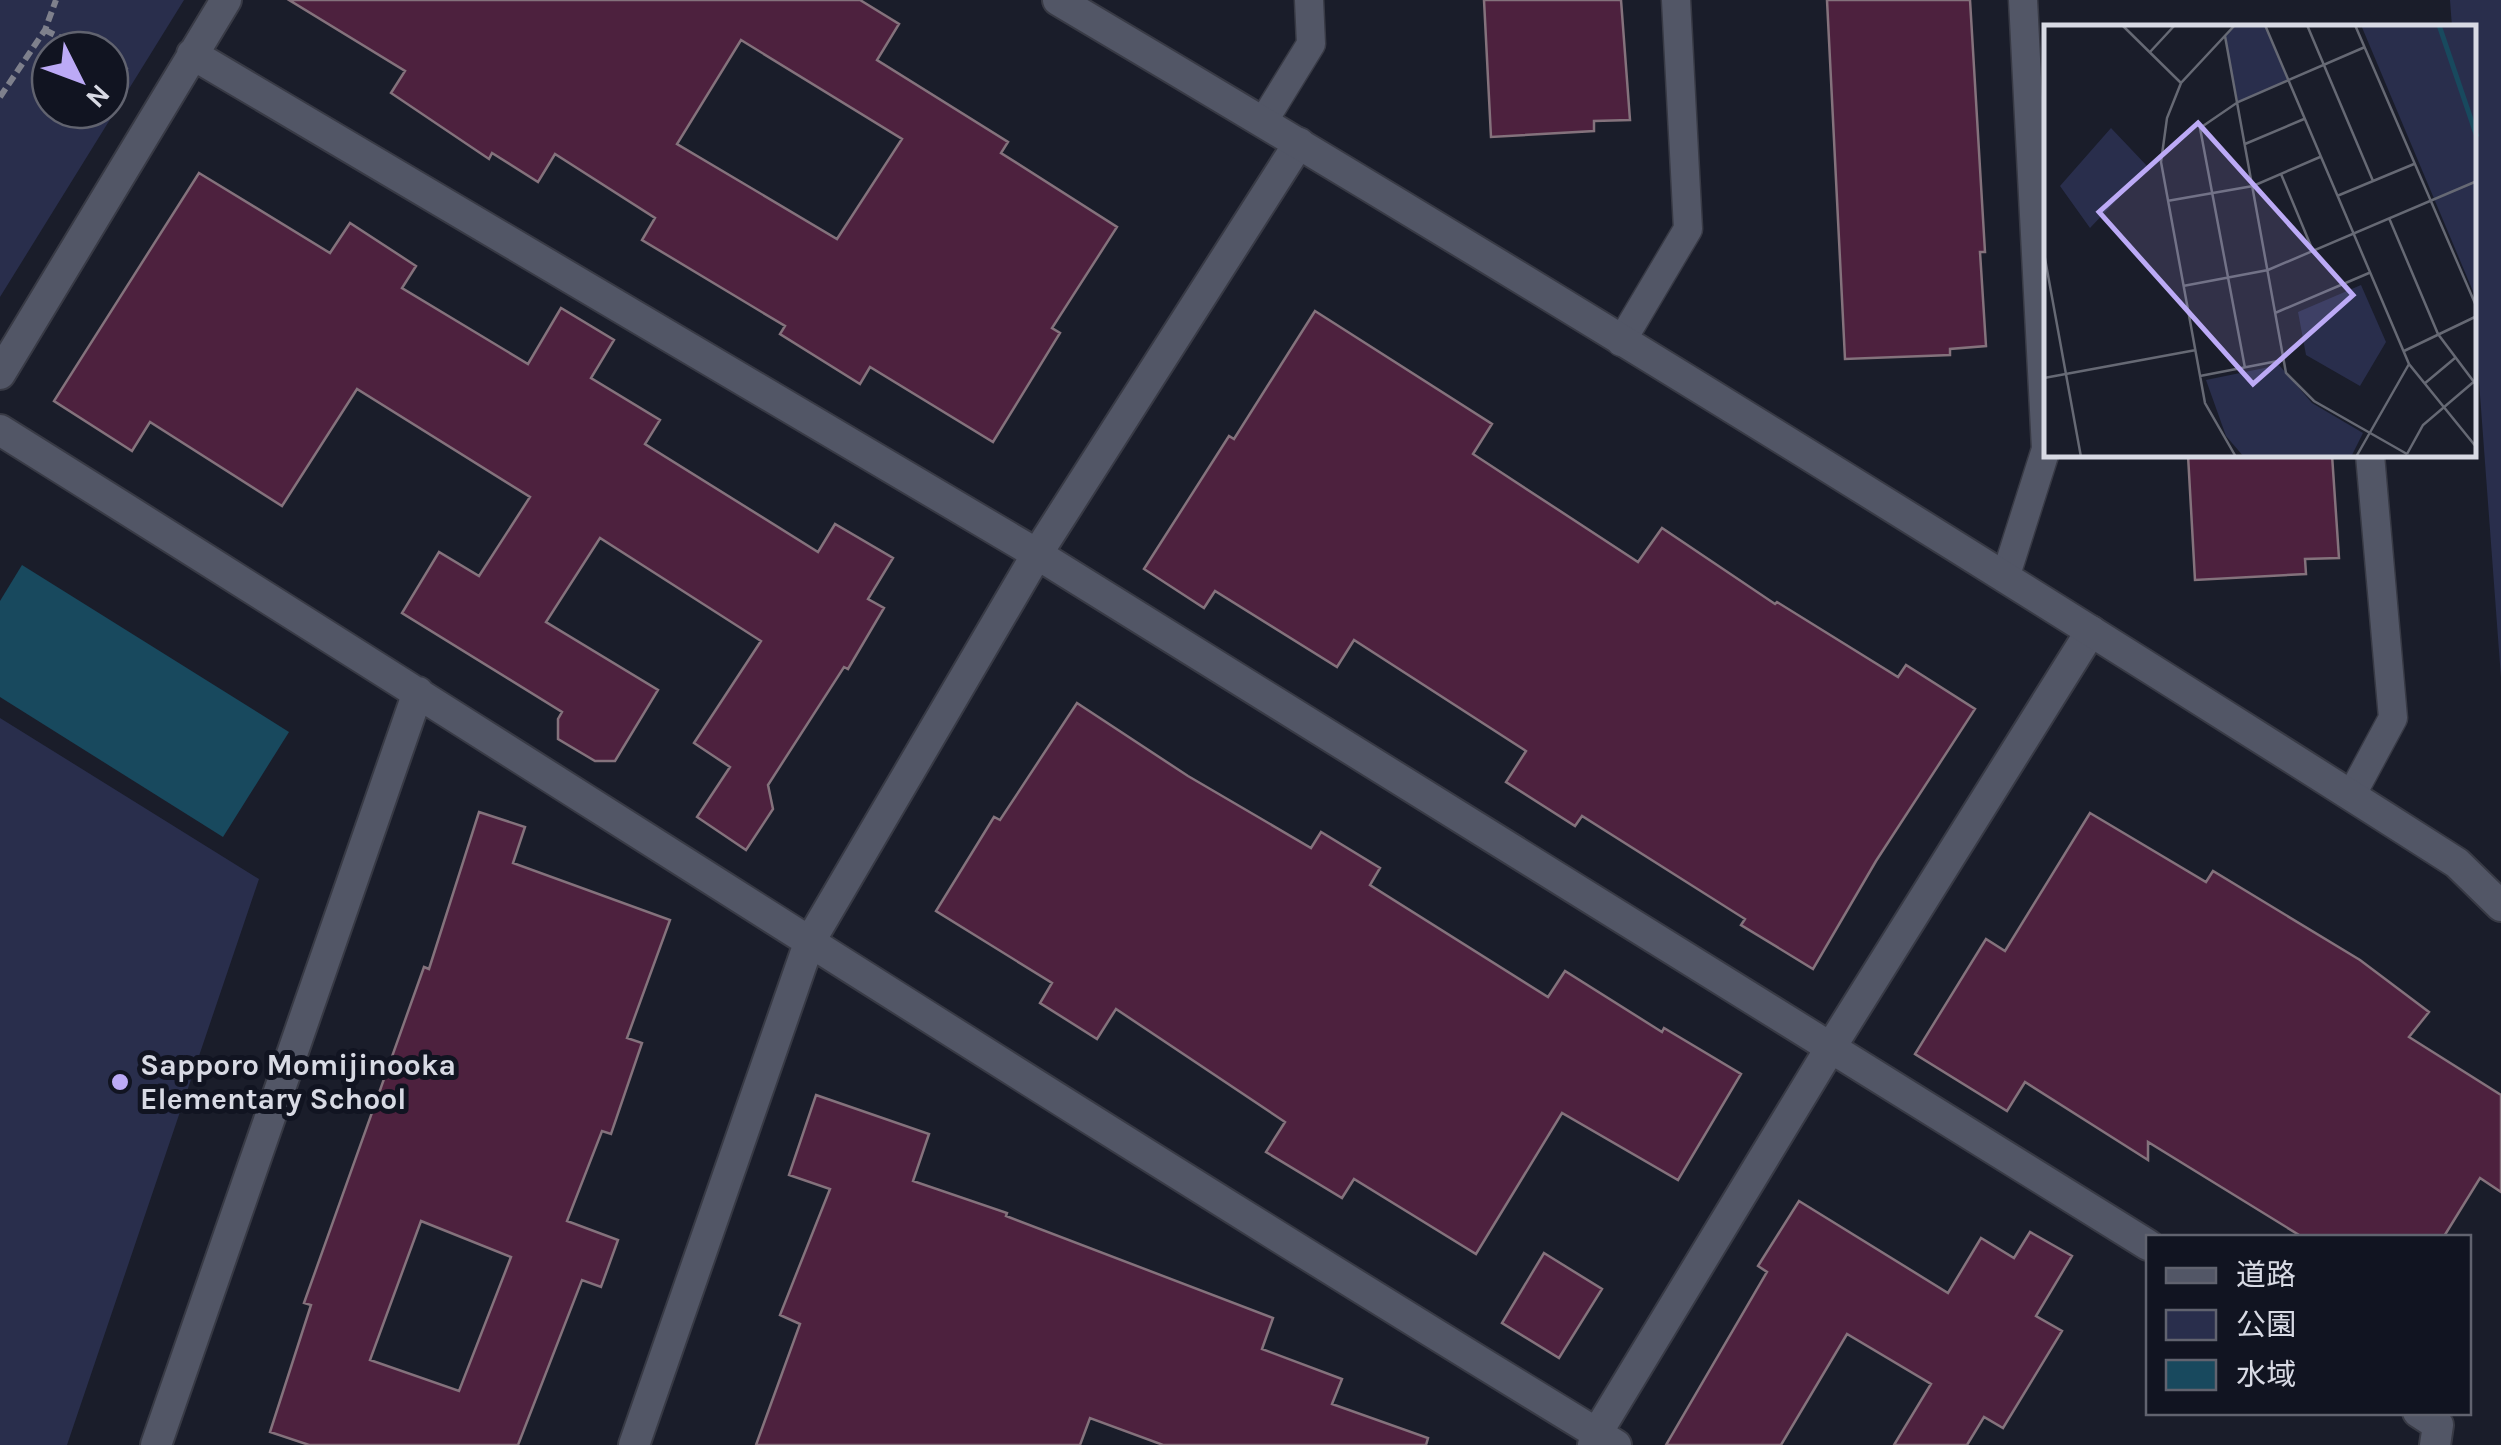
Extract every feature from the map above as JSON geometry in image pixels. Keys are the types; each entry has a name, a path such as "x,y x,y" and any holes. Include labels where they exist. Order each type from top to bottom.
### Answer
{"street":[{"path":"0,374 226,0"},
{"path":"1058,0 1299,142 2091,631 2456,863 2501,906"},
{"path":"192,54 1037,554 2146,1244"},
{"path":"635,1445 809,943 1037,554 1299,142"},
{"path":"0,430 1602,1441 1831,1047 2091,631"},
{"path":"156,1445 418,692"},
{"path":"2423,1415 2438,1425 2436,1445"}],"lane":[{"path":"1264,122 1311,44 1309,0"},
{"path":"1622,342 1688,228 1676,0"},
{"path":"2023,0 2044,410"},
{"path":"2005,578 2044,455"},
{"path":"2351,796 2393,718 2370,458"}],"path":[{"path":"45,30 56,0"},
{"path":"0,97 30,52"}],"green space":[{"path":"0,0 184,0 130,87 130,30 30,30 30,130 103,130 0,297"},
{"path":"2450,0 2501,0 2501,678 2476,341 2476,25 2452,25"},
{"path":"0,718 259,879 67,1445 0,1445"}],"water":[{"path":"22,565 289,732 223,837 0,697 0,601"}],"building":[{"path":"289,0 860,0 899,24 877,60 1008,142 1001,153 1117,227 1052,328 1060,333 993,442 870,367 860,384 780,334 785,326 642,240 655,218 555,154 538,182 492,153 489,159 391,93 405,71","holes":["741,40 902,139 837,239 677,144"]},
{"path":"1484,0 1621,0 1630,120 1594,121 1594,131 1491,137"},
{"path":"1827,0 1970,0 1985,252 1980,252 1986,346 1950,349 1950,355 1845,359"},
{"path":"199,173 330,253 350,223 416,266 402,288 528,364 561,308 614,340 591,378 660,420 645,444 818,552 835,524 893,558 868,599 884,608 848,669 844,667 768,785 773,809 746,850 697,817 730,767 694,743 761,641 600,538 546,622 658,690 615,761 595,761 558,739 562,712 402,613 439,552 479,576 530,497 357,389 282,506 150,422 132,451 54,401"},
{"path":"1315,311 1492,424 1473,454 1638,562 1662,528 1775,604 1898,677 1906,665 1975,709 1876,861 1813,969 1741,925 1745,919 1582,816 1575,826 1506,782 1526,751 1354,640 1337,667 1215,591 1204,608 1144,569 1229,436 1234,439"},
{"path":"2188,458 2332,458 2339,558 2305,559 2306,574 2195,580"},
{"path":"1077,703 1188,776 1311,848 1321,832 1380,868 1370,885 1548,997 1565,971 1662,1032 1664,1028 1741,1074 1678,1180 1562,1113 1476,1254 1354,1179 1342,1198 1266,1152 1285,1122 1116,1009 1097,1039 1040,1003 1052,983 936,911 994,817 1000,820"},
{"path":"479,812 525,827 513,863 670,920 627,1038 642,1043 611,1134 602,1131 567,1221 618,1240 601,1287 582,1280 518,1445 309,1445 270,1432 311,1305 304,1303 424,967 429,969","holes":["421,1221 511,1257 459,1391 370,1360"]},
{"path":"2090,813 2206,882 2213,871 2360,960 2429,1012 2409,1037 2501,1095 2501,1192 2480,1178 2445,1235 2299,1235 2148,1142 2148,1160 2025,1082 2007,1111 1915,1054 1986,939 2005,951"},
{"path":"816,1095 929,1134 913,1181 1007,1213 1006,1216 1273,1318 1262,1349 1342,1379 1332,1404 1428,1438 1426,1445 1163,1445 1090,1418 1080,1445 756,1445 800,1324 780,1315 830,1189 789,1175"},
{"path":"1799,1201 1948,1293 1981,1238 2014,1258 2030,1232 2072,1256 2036,1316 2062,1331 2003,1428 1984,1417 1967,1445 1894,1445 1931,1384 1847,1334 1781,1445 1666,1445 1767,1272 1758,1266"},
{"path":"1544,1253 1602,1289 1559,1358 1502,1323"}],"place":[{"name":"Sapporo Momijinooka Elementary School","path":"120,1082"}]}
